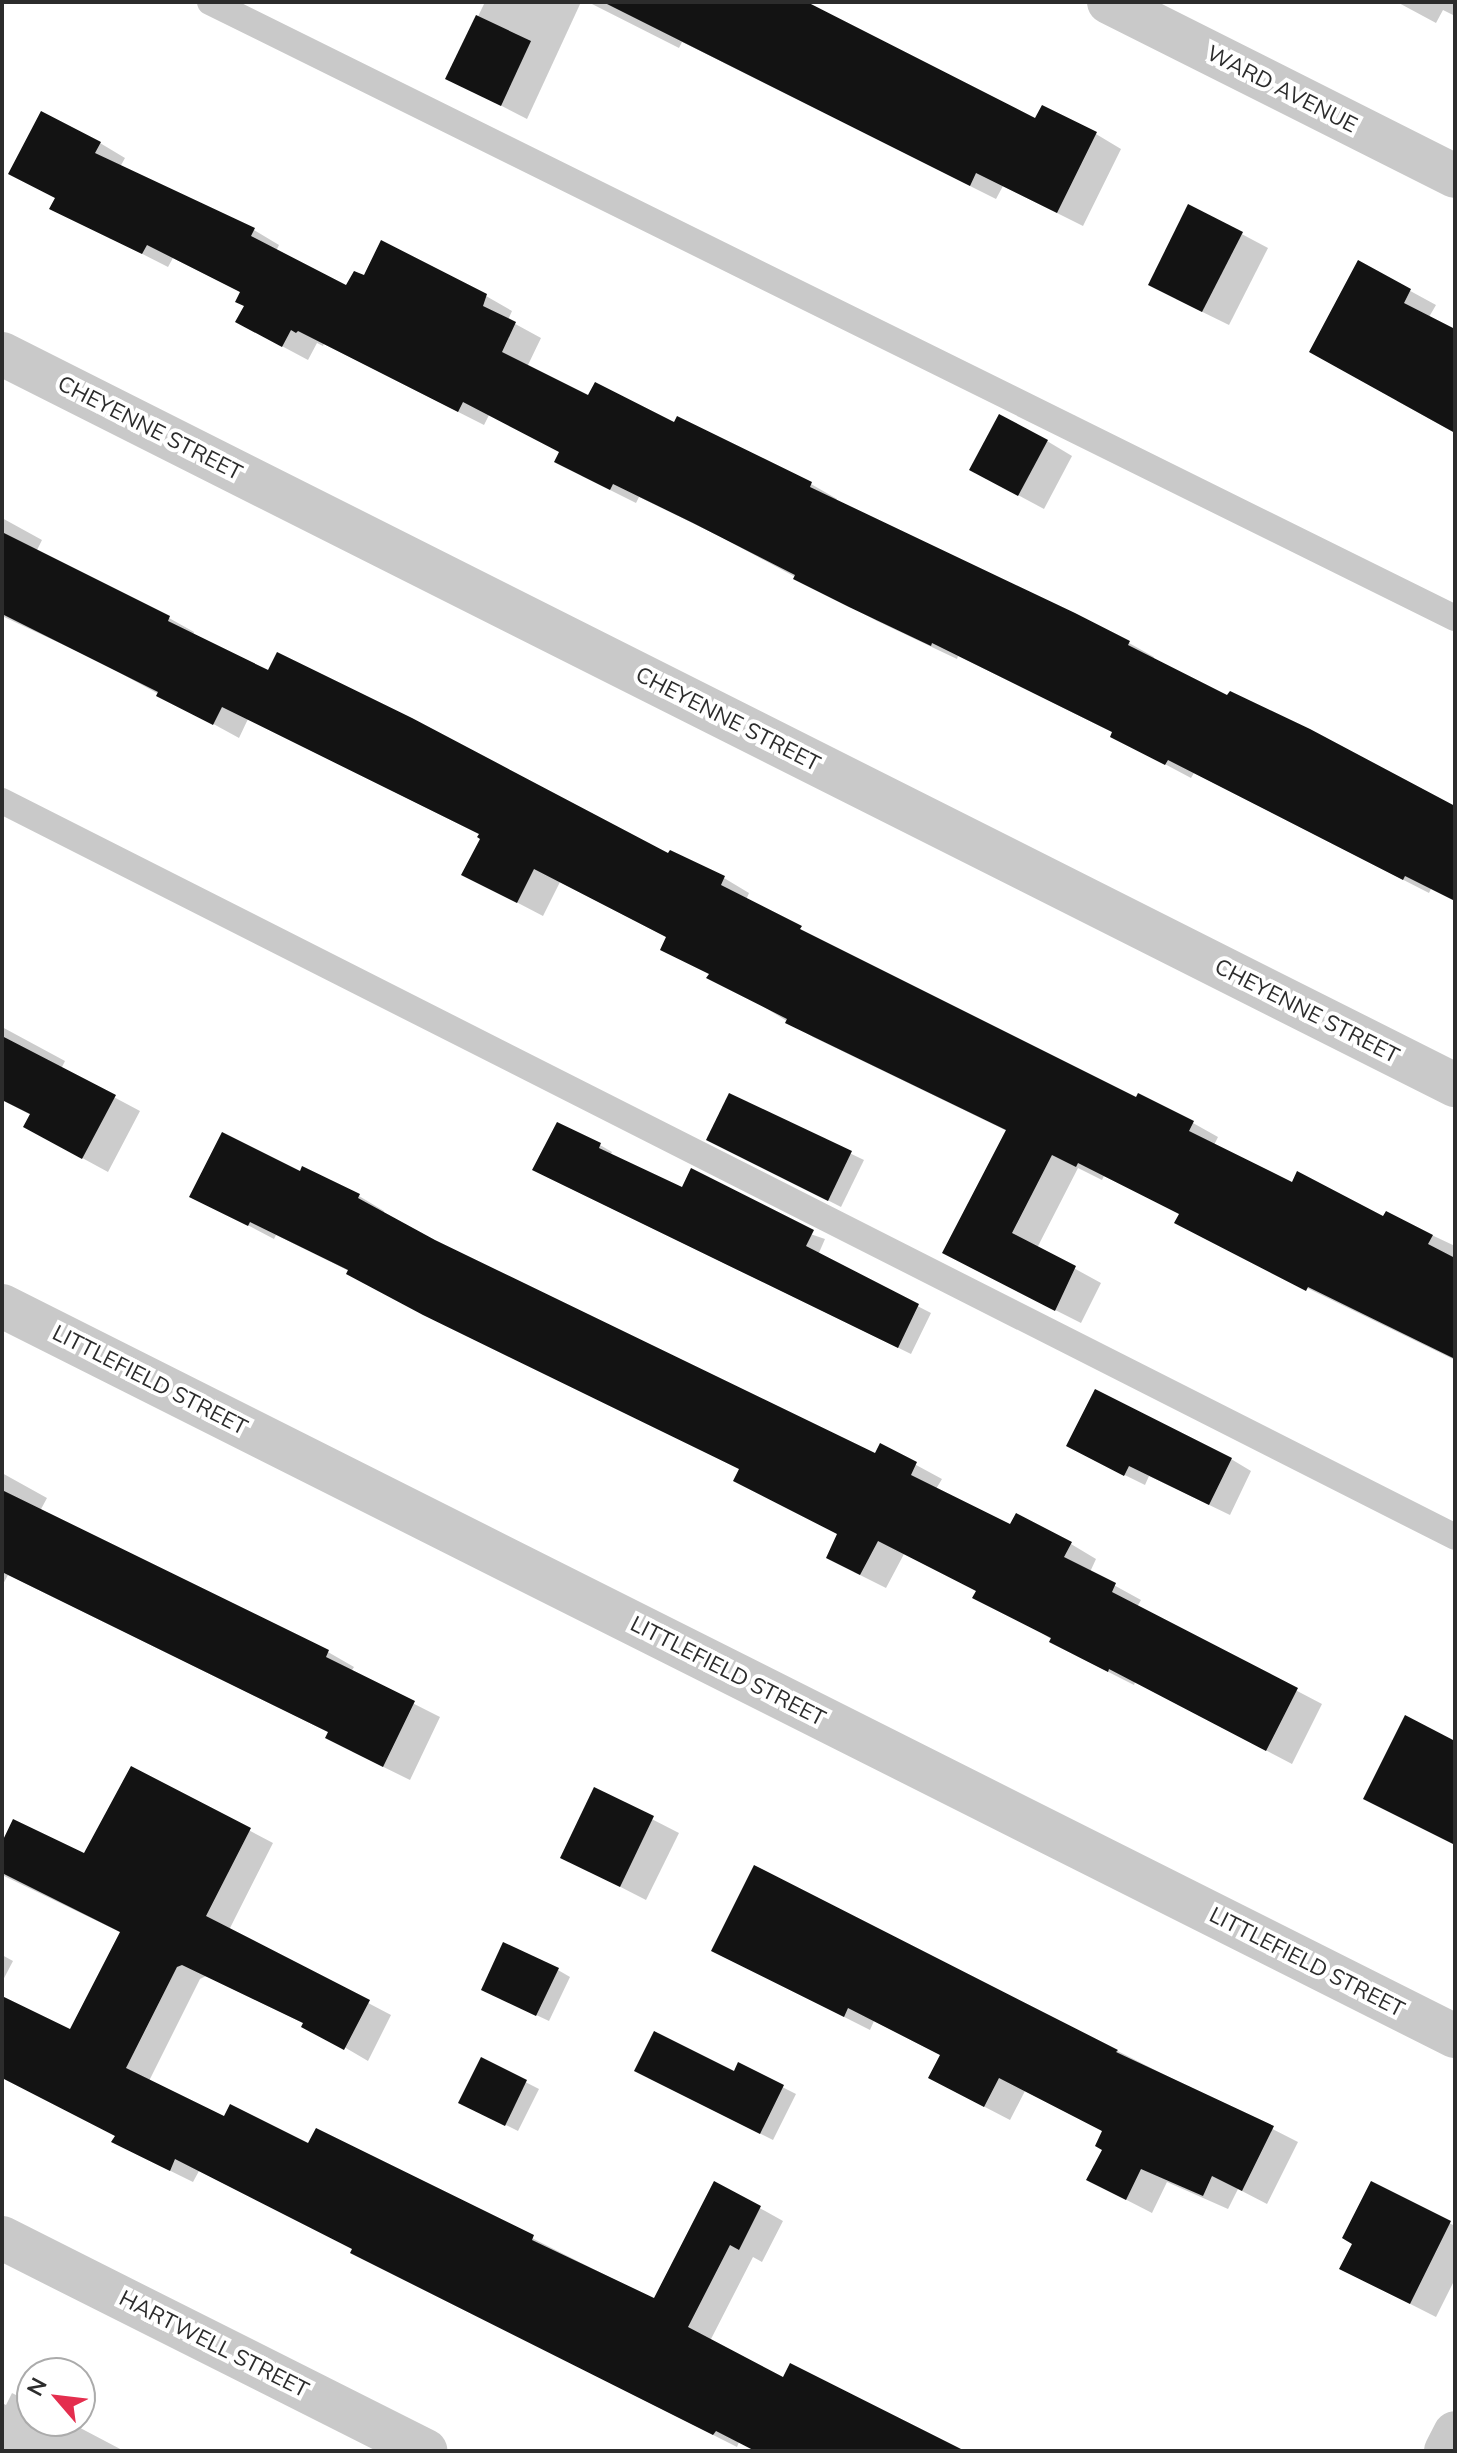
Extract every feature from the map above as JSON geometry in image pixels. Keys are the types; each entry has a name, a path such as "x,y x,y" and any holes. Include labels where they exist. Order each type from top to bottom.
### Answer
{"street":[{"name":"WARD AVENUE","path":"1109,2 1455,176"},
{"name":"CHEYENNE STREET","path":"2,354 1455,1085"},
{"name":"LITTLEFIELD STREET","path":"2,1306 1455,2036"},
{"name":"HARTWELL STREET","path":"2,2238 426,2451"},
{"path":"1446,2451 1455,2433"}],"lane":[{"path":"210,2 1455,618"},
{"path":"2,801 1455,1537"}],"building":[{"path":"603,2 807,2 1035,118 1042,105 1097,132 1057,213 976,173 970,186"},
{"path":"476,15 531,41 501,106 445,79"},
{"path":"41,111 101,142 95,153 255,228 251,236 346,285 354,271 364,275 381,240 487,294 483,306 516,322 502,352 588,395 595,382 674,422 677,416 812,482 810,487 1075,613 1130,641 1128,645 1227,695 1230,691 1310,729 1455,806 1455,901 1405,876 1403,880 1168,760 1165,765 1110,737 1112,732 932,643 931,646 849,607 793,579 795,575 613,484 610,490 554,462 559,452 463,402 458,412 298,331 291,330 282,347 235,322 244,306 235,302 240,292 147,245 142,254 49,209 55,198 8,174"},
{"path":"1188,204 1243,232 1202,312 1148,285"},
{"path":"1358,260 1411,289 1404,303 1455,329 1455,433 1309,352"},
{"path":"999,414 1048,440 1018,496 969,470"},
{"path":"2,532 170,616 168,621 268,670 277,652 412,718 668,853 670,850 725,876 721,885 802,926 800,929 1136,1097 1138,1093 1194,1121 1189,1131 1292,1182 1297,1171 1383,1216 1386,1211 1433,1235 1428,1244 1455,1258 1455,1359 1308,1287 1306,1291 1174,1223 1179,1214 1078,1163 1076,1167 1052,1155 1012,1233 1076,1266 1055,1311 942,1253 1006,1130 785,1023 787,1019 706,978 709,974 660,950 666,937 534,869 517,903 461,875 480,839 477,837 479,834 222,707 213,725 156,696 158,692 2,614"},
{"path":"2,1036 116,1095 82,1159 23,1127 30,1114 2,1100"},
{"path":"729,1093 852,1151 828,1201 706,1140"},
{"path":"557,1122 601,1143 599,1148 682,1187 691,1168 814,1230 806,1246 919,1304 898,1348 532,1170"},
{"path":"222,1132 300,1171 302,1166 360,1194 358,1198 435,1240 875,1453 880,1443 917,1462 911,1475 1010,1524 1016,1513 1072,1542 1064,1557 1116,1583 1112,1592 1298,1688 1266,1751 1109,1669 1108,1672 1049,1642 1051,1638 972,1598 976,1591 878,1541 860,1575 826,1558 837,1534 733,1481 739,1469 423,1315 346,1274 348,1270 250,1222 248,1226 189,1197"},
{"path":"1095,1389 1232,1458 1209,1505 1129,1466 1124,1476 1066,1446"},
{"path":"2,1490 329,1650 326,1657 415,1701 383,1767 325,1738 328,1732 2,1572"},
{"path":"1405,1715 1455,1741 1455,1845 1363,1799"},
{"path":"131,1766 251,1828 206,1916 370,2000 344,2050 301,2027 303,2023 182,1965 177,1967 126,2068 224,2116 230,2104 308,2143 316,2128 534,2235 532,2240 654,2298 714,2181 761,2206 739,2250 730,2245 688,2327 783,2377 790,2363 965,2451 755,2451 716,2431 713,2435 350,2253 352,2249 175,2159 170,2171 111,2142 115,2136 2,2078 2,1996 70,2029 120,1932 2,1873 2,1842 13,1819 84,1853"},
{"path":"594,1787 654,1816 620,1887 560,1858"},
{"path":"754,1865 1118,2050 1116,2052 1274,2126 1242,2191 1212,2176 1203,2196 1141,2169 1126,2200 1086,2180 1102,2150 1095,2146 1102,2131 999,2078 984,2107 928,2078 940,2055 848,2008 844,2017 711,1951"},
{"path":"503,1942 559,1968 536,2016 481,1990"},
{"path":"654,2031 734,2071 738,2062 784,2085 760,2134 634,2071"},
{"path":"481,2057 527,2080 505,2126 458,2103"},
{"path":"1371,2181 1451,2221 1410,2304 1339,2269 1352,2244 1342,2238"}]}
